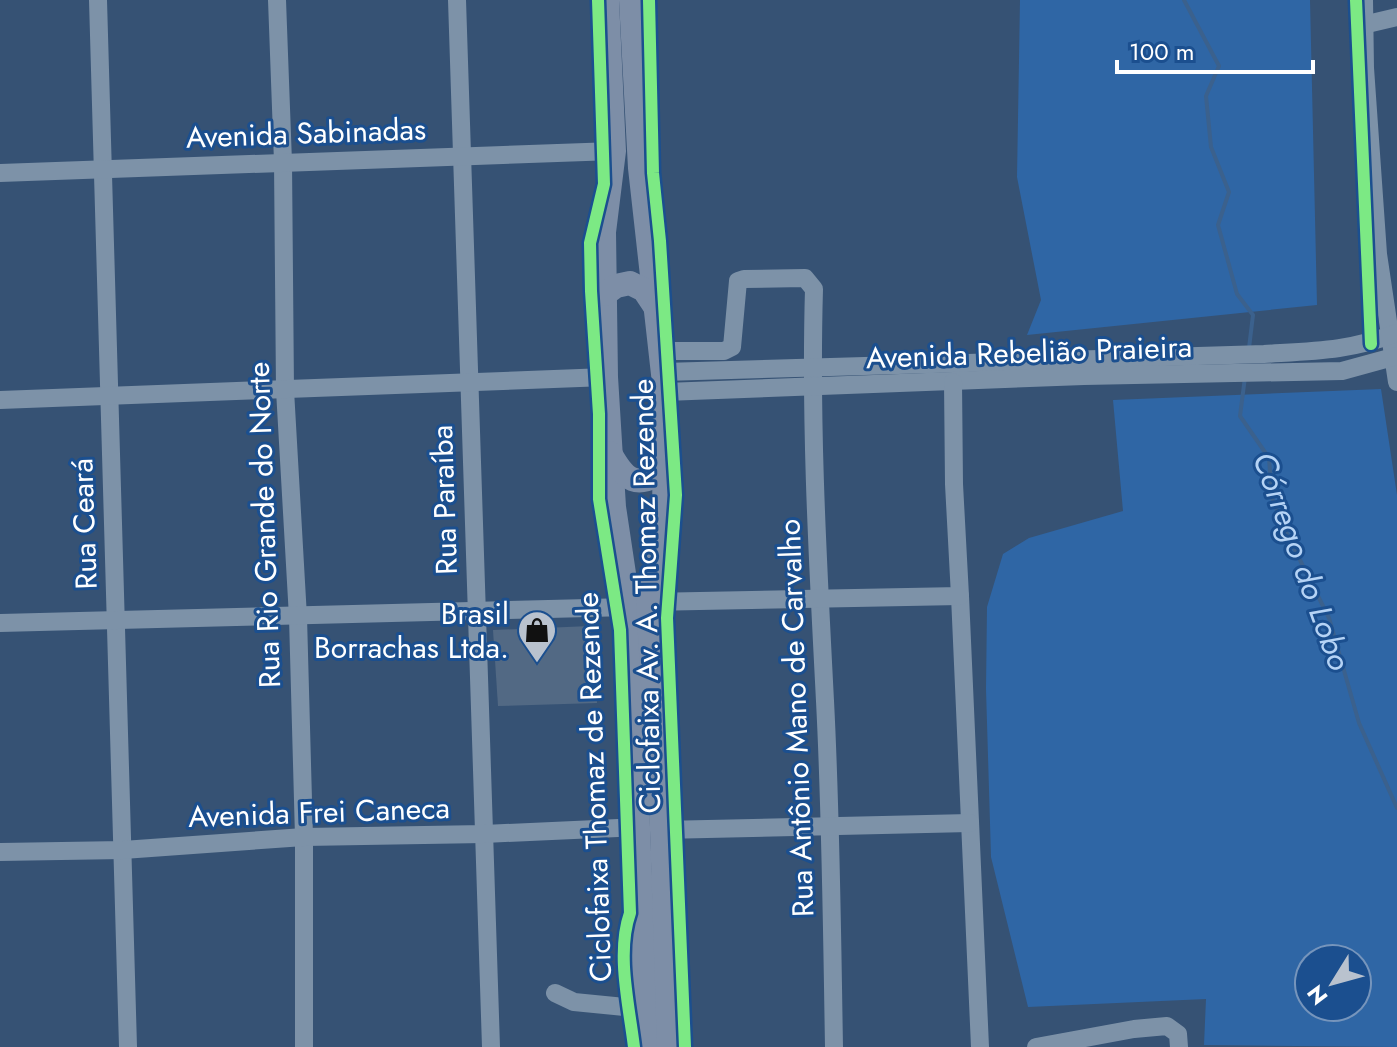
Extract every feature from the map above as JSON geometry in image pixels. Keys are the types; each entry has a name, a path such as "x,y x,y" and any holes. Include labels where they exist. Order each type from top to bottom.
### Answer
{"main road":[{"path":"607,0 614,151 604,232 610,453 614,507 638,605 651,828 669,1047"},
{"path":"631,0 640,168 663,372 665,471 664,531 638,605"},
{"path":"605,294 616,286 630,283 644,290 656,308"},
{"path":"610,453 623,474 630,479 650,480 665,471"},
{"path":"647,1047 645,1009 651,828"}],"street":[{"name":"Rua Ceará","path":"98,0 128,1047"},
{"name":"Rua Rio Grande do Norte","path":"277,0 283,162 285,390 298,617 304,837 304,1047"},
{"name":"Rua Paraíba","path":"457,0 491,1047"},
{"path":"1364,0 1378,254 1393,335 1397,382"},
{"path":"1363,25 1397,17"},
{"name":"Avenida Sabinadas","path":"0,173 614,151"},
{"name":"Rua Antônio Mano de Carvalho","path":"663,372 732,347 738,281 805,278 814,289 811,377 829,825 834,1047"},
{"name":"Avenida Rebelião Praieira","path":"663,372 811,377 940,376 1246,364 1341,350 1371,344 1393,335"},
{"name":"Avenida Rebelião Praieira","path":"940,376 1246,364 1342,371 1395,357"},
{"path":"940,376 954,484 980,1047"},
{"path":"0,400 606,377"},
{"path":"0,623 960,596"},
{"name":"Avenida Frei Caneca","path":"0,852 123,850 304,837 970,823"},
{"path":"555,993 574,1002 645,1009"},
{"path":"1036,1047 1167,1026 1174,1028 1178,1034 1179,1047"}],"shaded area":[{"path":"1020,0 1310,0 1317,305 1027,335 1041,300 1017,177"},
{"path":"1381,389 1397,495 1397,1047 1204,1045 1206,999 1028,1007 991,857 987,607 1003,554 1029,538 1123,511 1113,400"}],"building":[{"path":"590,626 597,703 498,706 493,630"}],"waterway":[{"name":"Córrego do Lobo","path":"1184,0 1219,66 1206,96 1211,147 1229,192 1218,225 1237,294 1253,315 1249,348"},
{"name":"Córrego do Lobo","path":"1245,377 1240,416 1269,458 1272,498 1329,618 1359,723 1397,808"}],"cycle path":[{"name":"Ciclofaixa Av. A. Thomaz Rezende","path":"598,0 604,184 590,243 591,291 599,414 599,499 620,630 630,913 624,962 634,1047"},
{"name":"Ciclofaixa Av. A. Thomaz Rezende","path":"649,0 653,173 676,495 667,618 685,1047"},
{"path":"1356,0 1371,344"}],"place":[{"name":"Brasil Borrachas Ltda.","path":"537,664"}]}
